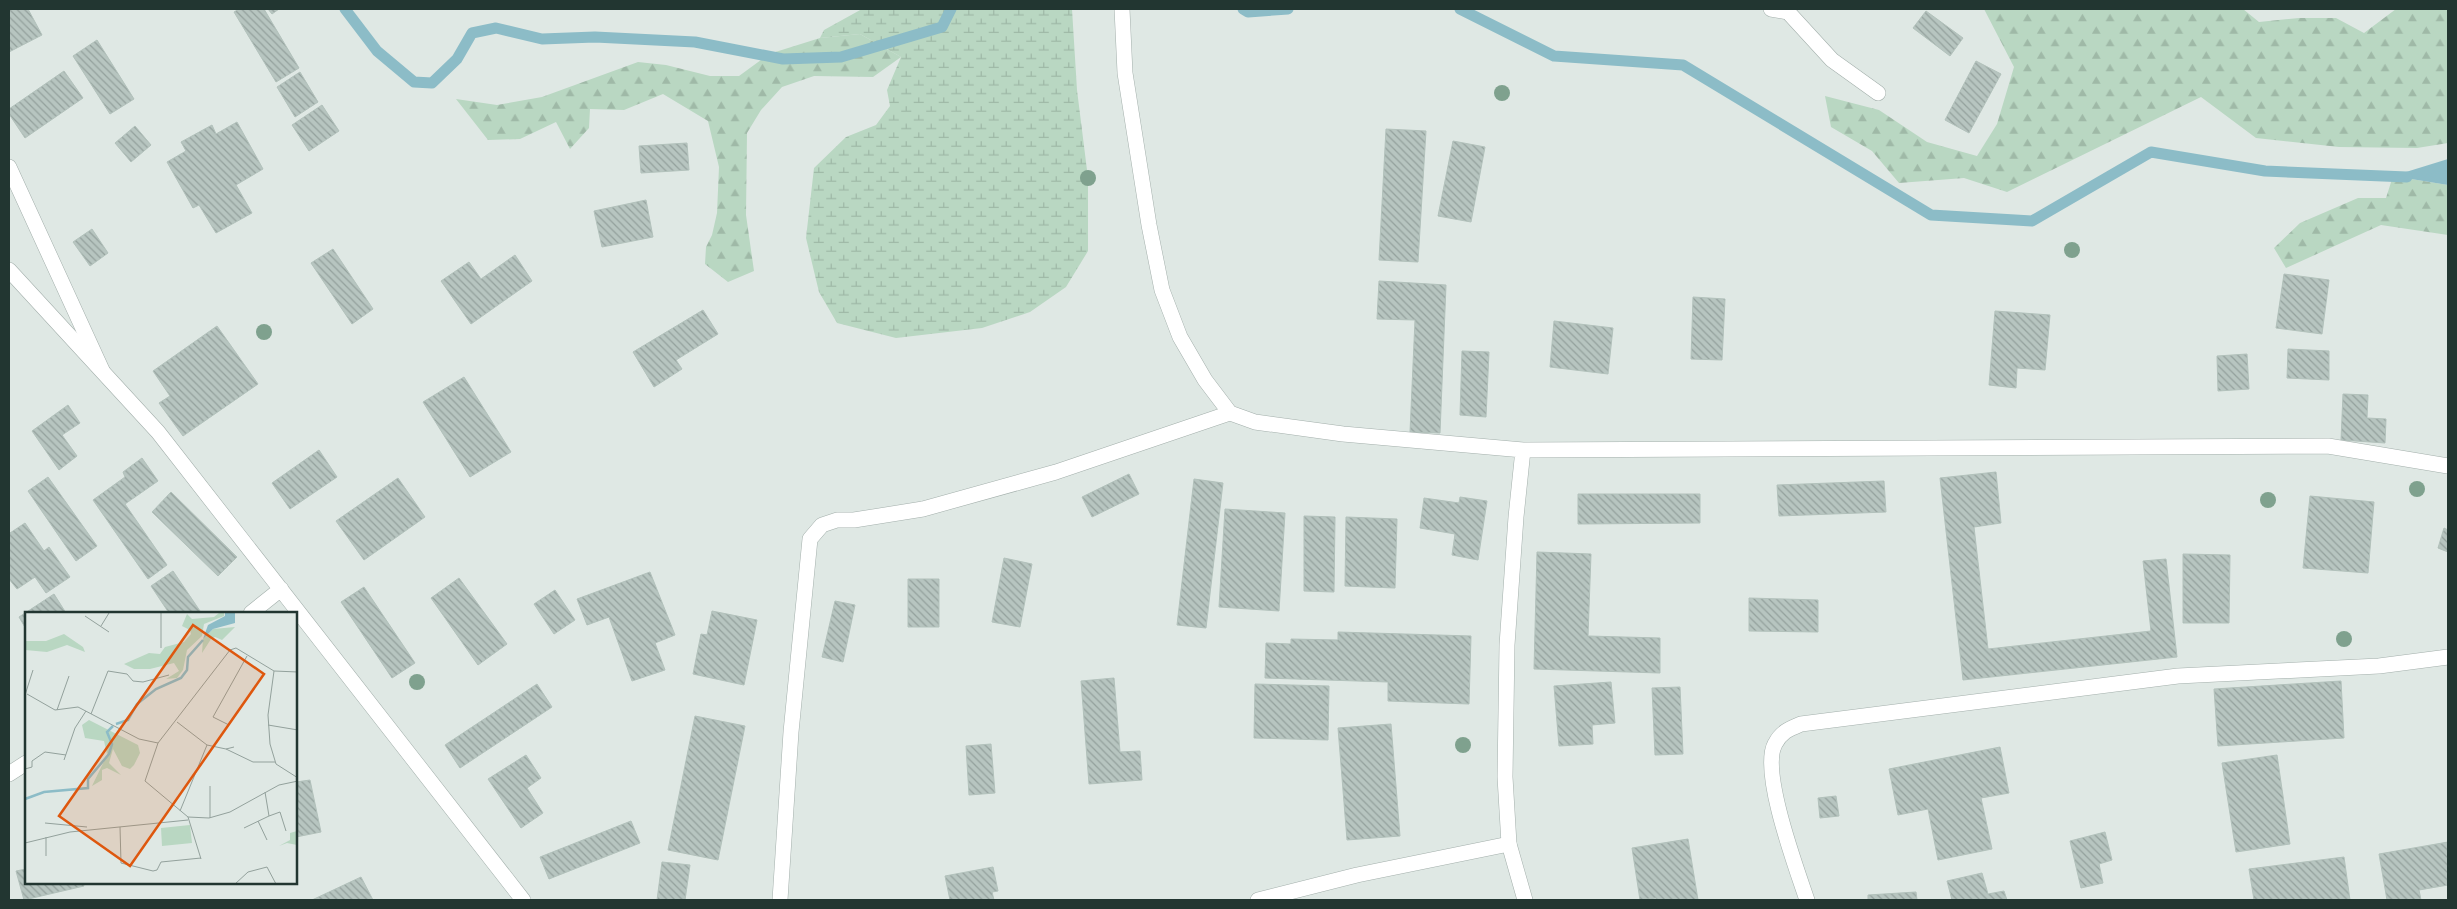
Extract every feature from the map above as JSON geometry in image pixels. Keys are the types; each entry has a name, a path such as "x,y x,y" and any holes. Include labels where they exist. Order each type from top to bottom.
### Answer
{"street":[{"path":"1122,9 1125,73 1149,225 1162,290 1180,337 1205,380 1230,413 1255,422 1343,434 1523,450 2328,446 2448,466"},
{"path":"1771,9 1788,12 1832,60 1878,92"},
{"path":"9,167 104,372"},
{"path":"9,270 158,432 523,900"},
{"path":"780,900 791,732 810,539 822,525 837,520 854,520 923,509 1056,472 1230,413"},
{"path":"1523,450 1507,644 1505,776 1509,844 1526,900"},
{"path":"253,612 281,589"},
{"path":"1806,900 1777,807 1772,772 1774,746 1785,730 1801,724 2178,676 2379,666 2448,657"},
{"path":"9,774 25,764"},
{"path":"1258,900 1357,875 1509,844"}],"green space":[{"path":"862,9 1072,9 1077,90 1088,178 1088,251 1066,287 1030,312 982,328 896,338 837,323 819,292 806,238 814,168 846,137 876,125 890,106 887,90 901,57 860,34 820,38 824,30"},
{"path":"1984,9 2243,9 2259,22 2299,18 2336,18 2364,33 2396,9 2448,9 2448,143 2417,148 2339,147 2256,138 2201,97 2007,192 1964,178 1899,183 1872,151 1831,127 1825,96 1879,110 1927,142 1977,156 1997,124 2014,67"},
{"path":"860,34 901,57 873,77 814,76 782,87 761,110 747,133 746,215 754,271 728,282 705,264 706,247 712,235 717,213 719,167 708,121 663,94 624,110 590,109 589,128 570,149 556,122 520,139 488,140 456,99 497,105 542,97 638,62 666,65 710,76 739,76 769,54 820,38"},
{"path":"2393,176 2448,185 2448,235 2381,225 2286,268 2274,248 2300,223 2358,198 2386,198"}],"water":[{"path":"2448,159 2448,185 2393,176"}],"building":[{"path":"9,9 28,9 42,35 9,52"},
{"path":"239,9 264,9 299,68 276,82 234,12"},
{"path":"268,9 279,9 272,14"},
{"path":"1926,11 1963,38 1950,56 1913,28"},
{"path":"97,40 134,99 110,114 73,56"},
{"path":"1976,61 2001,74 1969,133 1945,120"},
{"path":"64,71 83,98 25,138 9,114 9,109"},
{"path":"300,72 318,102 295,117 277,87"},
{"path":"322,105 339,131 309,151 292,125"},
{"path":"237,122 263,169 236,185 252,213 216,233 199,205 193,208 167,162 186,151 181,142 212,125 216,134"},
{"path":"135,126 151,145 131,162 115,143"},
{"path":"1386,129 1426,131 1418,262 1379,260"},
{"path":"1453,141 1485,147 1471,222 1438,216"},
{"path":"687,143 689,170 641,173 639,146"},
{"path":"646,200 653,237 602,247 594,211"},
{"path":"92,229 108,253 90,266 73,242"},
{"path":"333,249 373,309 352,324 311,263"},
{"path":"515,255 532,281 471,324 441,281 469,262 481,279"},
{"path":"2284,274 2329,280 2322,334 2276,328"},
{"path":"1379,281 1446,285 1440,433 1410,432 1415,320 1377,319"},
{"path":"1693,297 1725,299 1722,360 1691,359"},
{"path":"703,310 718,334 676,360 682,369 654,387 633,352"},
{"path":"1995,311 2050,315 2045,370 2017,368 2016,388 1989,385"},
{"path":"1554,321 1613,328 1608,374 1550,367"},
{"path":"217,326 258,384 183,436 159,403 170,396 153,371"},
{"path":"2288,349 2329,351 2329,380 2287,378"},
{"path":"1462,351 1489,352 1486,417 1460,415"},
{"path":"2247,354 2249,389 2218,391 2217,356"},
{"path":"464,377 511,452 470,477 423,402"},
{"path":"2343,394 2368,395 2367,418 2386,419 2385,443 2341,440"},
{"path":"68,405 80,423 62,435 77,456 59,470 32,431"},
{"path":"319,450 337,477 290,509 272,483"},
{"path":"142,458 158,481 125,504 167,565 148,579 93,500 125,477 123,472"},
{"path":"1996,472 2001,523 1974,527 1988,649 2151,631 2143,561 2166,559 2177,657 1963,680 1940,478"},
{"path":"1129,474 1139,494 1092,517 1082,497"},
{"path":"48,477 97,546 76,561 28,491"},
{"path":"398,478 425,517 364,560 336,521"},
{"path":"1194,479 1223,483 1206,628 1177,625"},
{"path":"1884,481 1886,512 1779,516 1777,485"},
{"path":"171,492 237,557 218,576 152,512"},
{"path":"1578,494 1700,494 1700,523 1578,524"},
{"path":"2310,496 2374,502 2368,573 2303,568"},
{"path":"1460,497 1487,501 1478,560 1452,555 1455,534 1420,528 1424,498 1459,503"},
{"path":"1225,509 1285,513 1279,611 1219,607"},
{"path":"1304,516 1335,517 1334,592 1304,591"},
{"path":"1346,517 1397,519 1395,588 1345,586"},
{"path":"25,523 44,551 49,547 70,577 46,593 35,577 17,589 9,579 9,530 10,533"},
{"path":"2444,528 2448,530 2448,552 2438,548"},
{"path":"1537,552 1591,554 1588,636 1660,638 1660,673 1534,669"},
{"path":"2183,554 2230,555 2229,623 2183,623"},
{"path":"1004,558 1032,564 1020,627 992,622"},
{"path":"173,571 200,611 168,612 151,586"},
{"path":"650,572 675,635 655,643 665,670 632,681 609,617 587,625 577,599"},
{"path":"459,578 507,644 478,665 431,598"},
{"path":"908,579 939,579 939,627 908,627"},
{"path":"364,587 415,663 392,678 341,602"},
{"path":"555,590 575,620 554,634 534,604"},
{"path":"54,594 65,612 27,612"},
{"path":"1749,598 1818,600 1818,632 1749,631"},
{"path":"835,601 855,605 843,662 822,657"},
{"path":"712,611 757,620 744,685 693,674 701,634 707,635"},
{"path":"25,613 25,627 19,617"},
{"path":"1338,632 1471,636 1469,704 1388,701 1388,682 1265,678 1266,643 1291,644 1291,639 1338,640"},
{"path":"1114,678 1120,752 1140,751 1142,780 1089,784 1081,681"},
{"path":"2341,681 2344,738 2218,746 2214,689"},
{"path":"1611,682 1615,723 1592,725 1593,744 1559,746 1554,686"},
{"path":"537,684 552,707 460,768 445,745"},
{"path":"1255,684 1329,686 1328,740 1254,738"},
{"path":"1680,687 1683,754 1655,755 1652,688"},
{"path":"695,716 745,726 718,860 668,850"},
{"path":"1391,724 1400,836 1347,840 1338,728"},
{"path":"991,744 995,793 969,795 966,746"},
{"path":"2000,747 2009,793 1981,798 1992,849 1938,860 1928,809 1898,815 1889,769"},
{"path":"526,755 541,778 527,788 543,813 521,828 488,779"},
{"path":"2277,755 2290,844 2236,852 2222,763"},
{"path":"310,780 321,832 298,837 298,782"},
{"path":"1836,796 1839,816 1820,818 1818,798"},
{"path":"631,821 640,843 549,879 540,857"},
{"path":"2105,832 2112,860 2099,864 2103,883 2081,888 2070,841"},
{"path":"1688,839 1698,900 1656,900 1656,898 1640,900 1632,848"},
{"path":"2448,842 2448,885 2419,890 2421,900 2387,900 2379,854"},
{"path":"2344,857 2350,900 2254,900 2249,869"},
{"path":"662,862 690,865 685,900 657,900"},
{"path":"993,867 998,891 992,892 994,900 950,900 945,876"},
{"path":"25,869 25,884 83,884 84,886 24,900 16,871"},
{"path":"1982,873 1988,894 2004,891 2007,900 1952,900 1947,881"},
{"path":"361,877 373,900 312,900"},
{"path":"1916,892 1917,900 1868,900 1868,895"}],"waterway":[{"path":"345,9 377,51 414,82 432,83 457,59 472,33 496,28 542,39 595,37 695,42 783,59 841,57 942,27 951,9"},
{"path":"1243,9 1248,12 1288,9"},
{"path":"1460,9 1554,56 1683,65 1931,215 2032,221 2151,152 2265,171 2407,177"}]}
